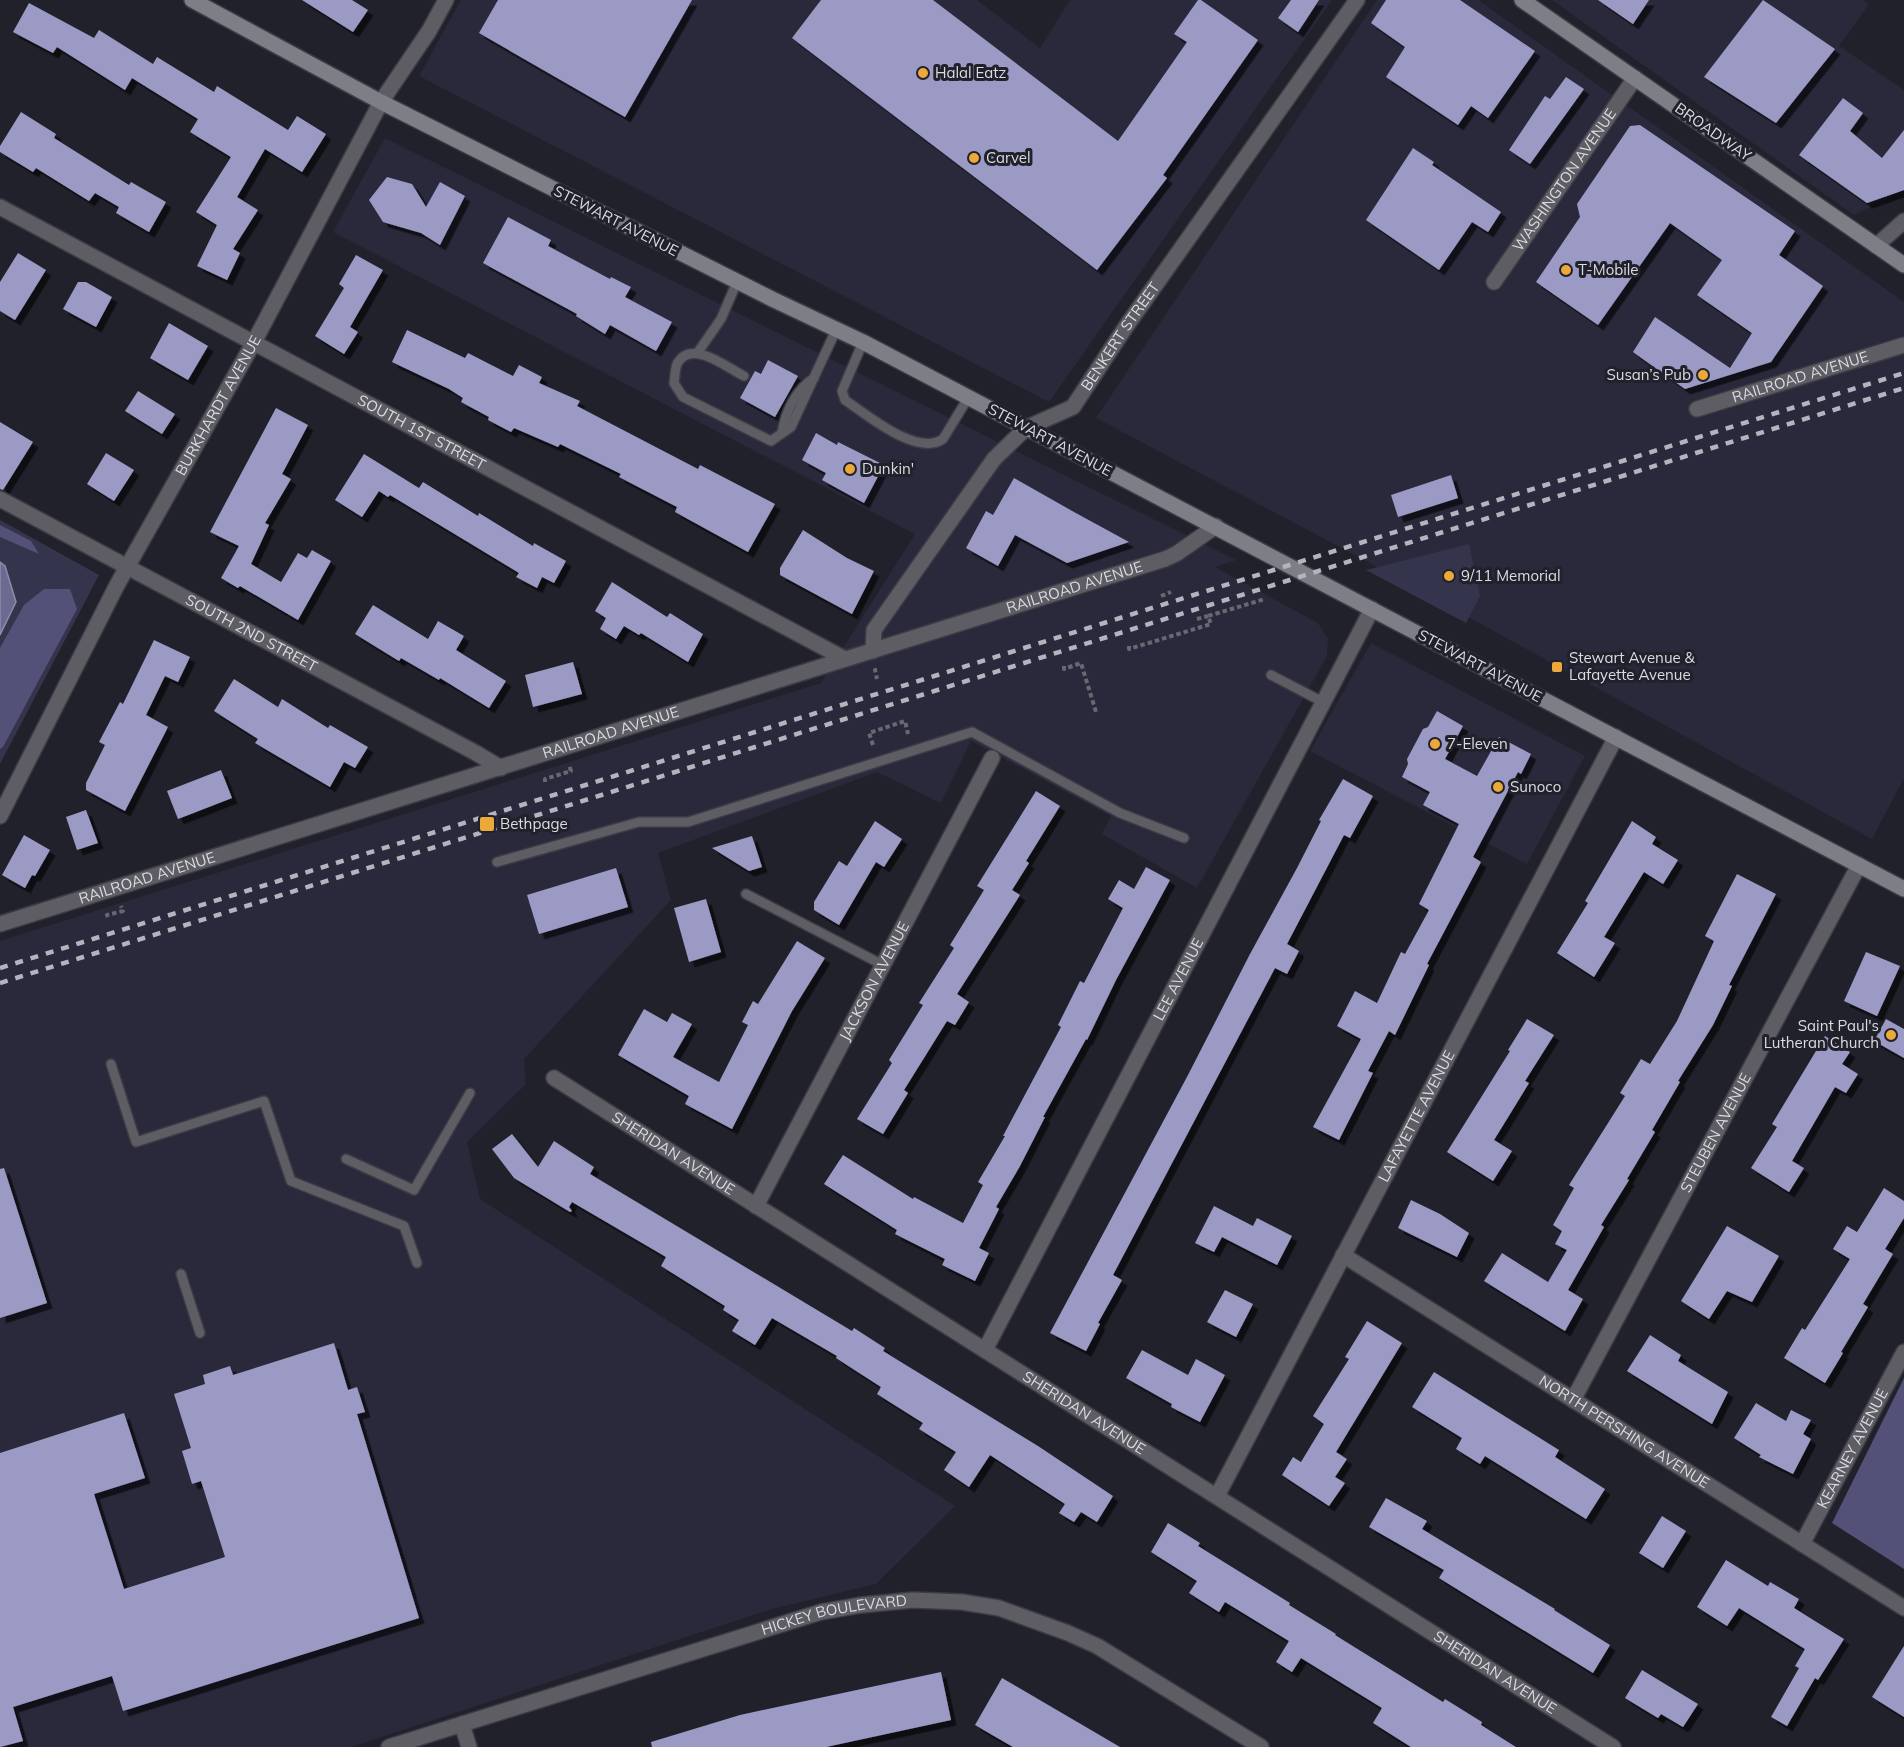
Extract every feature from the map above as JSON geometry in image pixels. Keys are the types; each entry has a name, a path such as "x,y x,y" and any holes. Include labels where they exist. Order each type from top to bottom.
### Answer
{"main road":[{"name":"STEWART AVENUE","path":"192,0 381,102 737,282 863,342 1904,889"},
{"name":"BROADWAY","path":"1522,0 1904,265"}],"street":[{"name":"BURKHARDT AVENUE","path":"0,816 5,795 127,566 254,342 381,102 429,31 446,0"},
{"name":"BENKERT STREET","path":"873,651 874,630 994,459 1026,429 1073,407 1132,319 1357,0"},
{"name":"WASHINGTON AVENUE","path":"1494,282 1635,78"},
{"name":"SOUTH 1ST STREET","path":"0,207 845,659"},
{"path":"1876,246 1904,221"},
{"name":"RAILROAD AVENUE","path":"1697,409 1904,345"},
{"name":"SOUTH 2ND STREET","path":"0,499 501,768"},
{"name":"RAILROAD AVENUE","path":"0,924 1165,559 1216,526"},
{"name":"LEE AVENUE","path":"985,1350 1372,609"},
{"name":"LAFAYETTE AVENUE","path":"1216,1496 1616,737"},
{"name":"JACKSON AVENUE","path":"756,1206 992,758"},
{"name":"STEUBEN AVENUE","path":"1573,1400 1859,865"},
{"name":"SHERIDAN AVENUE","path":"554,1078 1613,1747"},
{"name":"NORTH PERSHING AVENUE","path":"1342,1255 1904,1608"},
{"name":"KEARNEY AVENUE","path":"1802,1544 1904,1352"},
{"name":"HICKEY BOULEVARD","path":"389,1747 821,1612 913,1600 962,1602 999,1608 1068,1632 1097,1646 1261,1747"},
{"path":"462,1724 470,1747"}],"lane":[{"path":"698,352 721,320 737,282"},
{"path":"744,376 698,352 686,354 676,365 674,383 683,397 771,441 791,427 836,330"},
{"path":"863,342 842,391 843,396 845,400 899,435 919,443 938,442 943,439 968,398"},
{"path":"1271,675 1323,702"},
{"path":"496,862 639,822 688,822 972,732 1120,813 1184,838"},
{"path":"746,894 883,965"},
{"path":"111,1064 136,1142 264,1101 291,1181 404,1226 417,1263"},
{"path":"346,1159 414,1190 470,1093"},
{"path":"181,1274 200,1333"}],"path":[{"path":"1161,596 1171,592"},
{"path":"1197,619 1265,599"},
{"path":"1129,646 1129,649 1211,624 1208,616"},
{"path":"1064,666 1064,669 1081,663 1096,712"},
{"path":"873,745 869,733 887,725 905,722 908,734"},
{"path":"545,782 545,779 560,774"},
{"path":"108,917 107,915 123,910"}],"shaded area":[{"path":"461,0 977,0 1040,48 1070,0 1332,0 1049,402 419,76"},
{"path":"1377,0 1478,0 1904,302 1904,778 1872,839 1368,562 1096,418"},
{"path":"1552,0 1862,0 1869,4 1839,46 1904,90 1904,190 1854,215"},
{"path":"385,138 1236,560 1215,567 1318,623 1328,639 1327,656 1197,888 1102,834 1111,816 971,741 941,803 877,772 658,853 671,900 524,1059 526,1084 467,1142 480,1199 955,1506 876,1584 772,1609 351,1747 0,1747 0,941 821,683 915,534 333,232"},
{"path":"0,520 99,575 0,764"},
{"path":"0,525 31,541 39,554 0,537"},
{"path":"1469,544 1480,596 1466,623 1366,570"},
{"path":"44,589 70,589 77,609 0,749 0,648 24,605"},
{"path":"1371,643 1585,756 1527,864 1310,751"},
{"path":"1904,1378 1904,1569 1832,1523"}],"water":[{"path":"0,562 5,566 16,602 0,635"}],"building":[{"path":"302,0 352,0 368,10 353,32"},
{"path":"498,0 692,0 625,117 479,33"},
{"path":"821,0 933,0 1118,141 1187,42 1174,34 1198,0 1258,40 1163,175 1167,178 1097,270 792,38"},
{"path":"1291,0 1319,0 1298,32 1278,18"},
{"path":"1386,0 1460,0 1535,51 1488,118 1471,106 1458,125 1386,77 1405,47 1371,23"},
{"path":"1598,0 1649,0 1633,24"},
{"path":"1763,0 1835,49 1776,123 1704,77"},
{"path":"29,3 94,38 99,30 153,64 157,57 214,92 217,86 288,130 297,116 326,134 302,172 265,149 237,197 258,210 233,249 240,253 227,280 197,266 217,225 196,212 231,157 190,132 198,119 132,78 125,90 57,47 53,53 13,32"},
{"path":"1566,77 1584,89 1530,164 1509,150 1545,96 1550,99"},
{"path":"1843,98 1863,113 1850,131 1882,158 1904,130 1904,190 1867,203 1799,155"},
{"path":"21,112 56,134 54,138 129,185 131,182 166,202 149,232 116,213 119,207 95,193 89,201 36,168 33,172 0,152 0,146"},
{"path":"1640,125 1795,231 1779,255 1823,286 1771,362 1685,389 1633,352 1655,317 1730,368 1752,333 1697,295 1722,260 1670,223 1598,325 1536,282 1580,217 1577,204 1630,126"},
{"path":"1413,148 1434,162 1432,165 1501,212 1488,232 1472,222 1439,270 1366,220"},
{"path":"387,177 412,184 426,207 440,182 465,196 440,245 421,233 383,222 369,200"},
{"path":"508,217 551,240 548,246 610,279 611,277 631,287 625,297 672,322 656,351 610,325 605,334 576,316 577,314 483,263"},
{"path":"18,253 46,270 15,320 0,311 0,282"},
{"path":"356,255 383,270 350,327 358,332 344,354 315,336 344,288 339,284"},
{"path":"78,282 86,282 112,297 96,327 63,309"},
{"path":"169,323 208,346 188,380 150,358"},
{"path":"407,330 465,358 468,353 513,376 519,365 542,377 539,383 580,401 577,406 698,469 700,465 775,504 748,552 675,512 677,507 619,477 621,474 560,444 558,447 514,428 511,432 461,402 463,398 449,389 392,362"},
{"path":"768,360 798,376 775,417 740,398 755,371 761,374"},
{"path":"138,391 175,414 162,434 125,411"},
{"path":"276,408 308,425 282,474 291,479 265,523 269,525 251,564 281,582 298,553 307,558 312,550 331,561 298,620 240,586 238,588 221,578 239,546 210,532"},
{"path":"0,422 33,442 3,490 0,489"},
{"name":"Dunkin'","path":"816,433 837,445 838,442 884,465 864,503 822,480 826,473 802,460"},
{"path":"106,453 134,470 114,501 87,484"},
{"path":"364,454 419,488 423,482 478,516 479,513 533,546 534,543 566,561 554,583 542,577 537,588 516,577 519,573 390,495 388,497 379,491 362,517 335,500"},
{"path":"1451,475 1458,498 1398,517 1391,495"},
{"path":"1014,478 1129,542 1067,563 1015,535 998,566 966,548 986,511 993,515"},
{"path":"803,530 847,558 874,571 852,614 780,575 780,568"},
{"path":"612,582 667,617 670,613 703,634 688,662 641,633 639,635 624,626 616,639 600,629 606,618 595,611"},
{"path":"373,605 428,639 438,621 464,636 456,650 506,681 489,708 440,678 439,680 401,658 399,661 355,634"},
{"path":"154,640 190,657 178,682 165,676 146,715 168,727 125,811 86,790 86,783 105,745 99,742 120,702 123,704"},
{"path":"573,662 582,694 533,707 525,675"},
{"path":"234,679 278,707 282,699 328,728 330,725 368,747 355,768 344,762 330,787 255,743 258,739 214,711"},
{"path":"1437,711 1463,726 1445,759 1477,776 1499,737 1531,754 1521,774 1518,772 1473,857 1481,862 1427,964 1429,965 1395,1035 1389,1031 1368,1071 1373,1073 1339,1140 1313,1127 1361,1039 1337,1026 1355,991 1377,1003 1401,952 1405,954 1429,910 1419,904 1459,824 1423,805 1430,792 1402,777 1408,764 1407,759 1423,729 1428,727"},
{"path":"221,770 232,798 178,819 167,791"},
{"path":"1343,779 1373,796 1350,838 1344,835 1287,944 1299,951 1287,974 1275,968 1113,1275 1122,1280 1098,1323 1100,1324 1086,1351 1050,1333 1297,868 1321,821 1319,820"},
{"path":"1036,791 1060,806 1026,861 1029,863 1012,890 1020,895 957,994 969,1002 955,1025 947,1021 904,1090 908,1093 883,1134 857,1119 892,1063 889,1060 923,1005 919,1003 954,948 950,945 984,890 977,886"},
{"path":"86,810 98,843 77,850 66,817"},
{"path":"875,821 902,839 884,867 876,862 839,925 814,910 814,902 839,861 847,866"},
{"path":"1632,821 1656,837 1652,844 1678,860 1663,884 1644,872 1604,937 1615,943 1594,977 1557,953 1588,903 1585,901"},
{"path":"24,835 50,850 25,888 2,875"},
{"path":"752,836 762,867 749,871 712,848"},
{"path":"1146,867 1170,880 1116,980 1087,1040 1043,1117 1045,1117 1020,1166 996,1207 999,1209 979,1248 989,1253 975,1281 942,1265 945,1259 895,1234 897,1230 824,1184 843,1155 913,1199 914,1197 963,1223 983,1185 978,1182 1005,1136 1003,1136 1061,1027 1058,1025 1080,981 1084,983 1123,908 1108,899 1119,880 1134,889"},
{"path":"616,868 628,907 539,934 527,895"},
{"path":"1737,874 1776,894 1729,985 1732,986 1713,1025 1678,1081 1680,1082 1652,1130 1655,1132 1601,1225 1604,1227 1568,1290 1583,1299 1565,1331 1484,1281 1502,1253 1548,1282 1567,1250 1555,1244 1562,1231 1553,1225 1574,1188 1569,1185 1625,1096 1620,1093 1641,1059 1650,1064 1677,1021 1714,941 1705,936"},
{"path":"706,899 721,952 689,962 674,908"},
{"path":"797,941 825,958 792,1011 732,1129 685,1104 689,1096 618,1055 644,1009 667,1022 672,1013 692,1024 673,1057 719,1082 748,1025 742,1022 753,1001 758,1004"},
{"path":"1866,952 1900,966 1877,1016 1844,1001"},
{"path":"1527,1019 1554,1035 1525,1081 1529,1083 1494,1140 1512,1151 1493,1181 1447,1152 1510,1051 1508,1050"},
{"name":"Saint Paul's Lutheran Church","path":"1886,1019 1904,1029 1904,1058 1874,1041"},
{"path":"1825,1036 1850,1052 1842,1064 1858,1074 1846,1093 1835,1087 1792,1161 1804,1168 1789,1192 1751,1168 1777,1127 1772,1124"},
{"path":"512,1134 538,1167 554,1141 594,1167 590,1174 852,1331 854,1328 885,1348 883,1351 1038,1446 1113,1496 1097,1522 1081,1512 1074,1522 1059,1513 1065,1504 990,1455 969,1487 944,1470 956,1452 919,1429 923,1423 877,1394 881,1387 836,1358 837,1356 772,1318 755,1345 732,1331 739,1320 723,1310 725,1306 661,1266 666,1257 572,1202 569,1207 572,1211 570,1212 514,1178 492,1149"},
{"path":"4,1168 47,1303 0,1318 0,1169"},
{"path":"1884,1188 1904,1201 1904,1218 1885,1249 1893,1254 1863,1304 1868,1307 1825,1383 1784,1358 1802,1328 1805,1330 1850,1259 1833,1249 1847,1226 1857,1232"},
{"path":"1411,1200 1440,1214 1469,1233 1457,1257 1398,1228"},
{"path":"1214,1206 1253,1226 1257,1218 1292,1236 1277,1265 1222,1237 1214,1252 1195,1243"},
{"path":"1727,1226 1779,1256 1752,1302 1727,1291 1709,1319 1681,1301"},
{"path":"1225,1290 1253,1304 1236,1337 1207,1322"},
{"path":"1367,1321 1402,1343 1336,1452 1347,1459 1335,1477 1345,1483 1329,1506 1282,1475 1293,1457 1301,1462 1324,1424 1313,1416 1349,1359 1345,1357"},
{"path":"1650,1335 1681,1355 1678,1361 1728,1392 1712,1424 1627,1371"},
{"path":"334,1343 348,1390 357,1387 365,1412 357,1414 419,1618 123,1711 112,1676 13,1707 23,1741 0,1747 0,1453 124,1413 145,1478 94,1494 124,1589 225,1557 201,1481 192,1484 182,1451 191,1448 174,1394 205,1384 203,1375 230,1366 233,1375"},
{"path":"1142,1350 1188,1375 1196,1359 1225,1375 1200,1422 1171,1407 1172,1404 1126,1378"},
{"path":"1434,1372 1559,1450 1555,1457 1605,1489 1586,1519 1485,1456 1480,1464 1456,1449 1462,1438 1412,1407"},
{"path":"1756,1403 1786,1421 1791,1410 1811,1420 1803,1434 1811,1439 1793,1474 1759,1457 1761,1455 1734,1438"},
{"path":"1386,1498 1427,1521 1422,1529 1610,1645 1593,1673 1439,1578 1444,1570 1369,1527"},
{"path":"1662,1516 1686,1531 1663,1568 1639,1553"},
{"path":"1168,1523 1200,1543 1198,1546 1290,1603 1289,1605 1335,1635 1443,1702 1445,1699 1516,1747 1411,1747 1373,1723 1382,1708 1301,1658 1292,1672 1276,1662 1289,1641 1225,1602 1219,1612 1189,1593 1197,1581 1151,1552"},
{"path":"1726,1560 1768,1586 1770,1582 1799,1599 1794,1608 1844,1639 1818,1680 1815,1678 1787,1726 1771,1717 1799,1668 1795,1666 1805,1649 1739,1608 1727,1626 1697,1607"},
{"path":"1904,1646 1904,1717 1872,1697"},
{"path":"1642,1670 1698,1704 1683,1727 1661,1714 1658,1718 1625,1698"},
{"path":"941,1672 951,1720 826,1747 652,1747 651,1742 740,1715"},
{"path":"1002,1678 1120,1747 1013,1747 975,1725"}],"railway":[{"path":"0,968 1904,373"},
{"path":"0,983 1904,388"}],"place":[{"name":"Halal Eatz","path":"923,73"},
{"name":"Carvel","path":"974,158"},
{"name":"T-Mobile","path":"1566,270"},
{"name":"Susan’s Pub","path":"1703,375"},
{"name":"Dunkin'","path":"850,469"},
{"name":"9/11 Memorial","path":"1449,576"},
{"name":"Stewart Avenue & Lafayette Avenue","path":"1557,667"},
{"name":"7-Eleven","path":"1435,744"},
{"name":"Sunoco","path":"1498,787"},
{"name":"Bethpage","path":"487,824"},
{"name":"Saint Paul's Lutheran Church","path":"1891,1035"}]}
